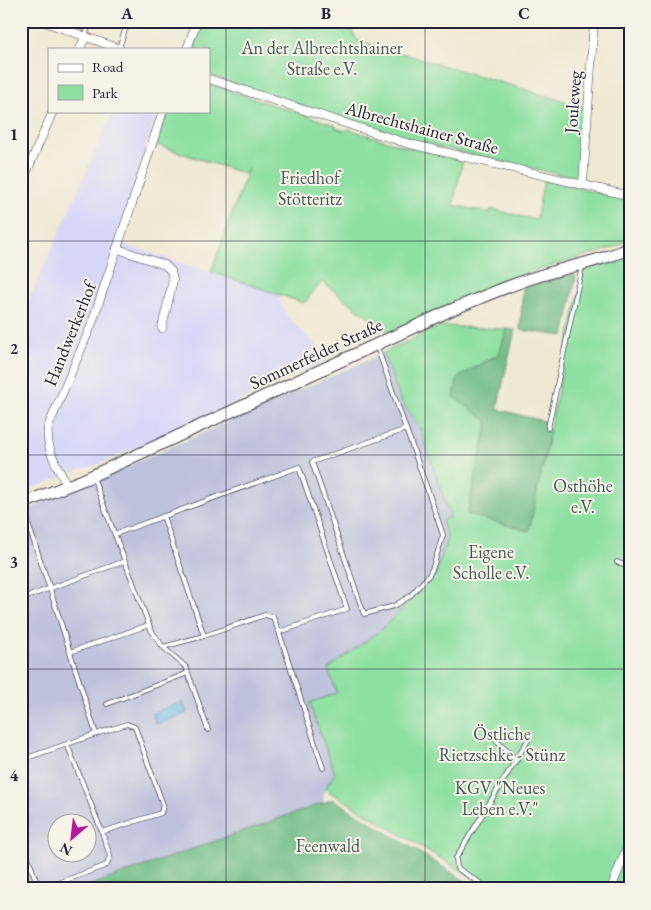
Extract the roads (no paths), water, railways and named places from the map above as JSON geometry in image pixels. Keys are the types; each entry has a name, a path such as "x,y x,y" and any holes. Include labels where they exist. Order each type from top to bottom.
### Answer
{"main road":[{"name":"Sommerfelder Straße","path":"21,504 92,476 451,310 511,285 630,248"}],"street":[{"path":"42,21 116,48"},
{"path":"187,48 197,21"},
{"name":"Jouleweg","path":"583,184 594,21"},
{"path":"80,48 85,37"},
{"name":"Albrechtshainer Straße","path":"210,79 406,143 630,196"},
{"path":"21,186 53,112"},
{"name":"Handwerkerhof","path":"68,486 50,451 47,438 48,427 91,326 163,112"},
{"path":"118,249 166,265 171,271 173,280 162,328"},
{"path":"611,889 630,840"}],"lane":[{"path":"85,37 90,21"},
{"path":"119,48 128,21"},
{"path":"548,428 582,264"},
{"path":"376,346 406,429 443,536 429,575 410,596 394,606 364,614 312,462 406,429"},
{"path":"115,534 299,467 347,609 279,632"},
{"path":"92,476 149,625 163,647 186,667 208,730"},
{"path":"21,504 96,734"},
{"path":"163,516 204,636"},
{"path":"21,599 125,561"},
{"path":"617,562 630,568"},
{"path":"163,647 204,636 265,615 273,617 323,768"},
{"path":"70,652 149,625"},
{"path":"107,704 188,673"},
{"path":"21,760 127,724 135,727 163,805 161,813 102,832"},
{"path":"489,889 457,868 456,858 530,737"},
{"path":"492,738 517,760"},
{"path":"21,838 40,889 107,865 110,856 67,744"}],"water":[{"path":"183,702 187,713 156,724 152,713"}],"park label":[{"name":"An der Albrechtshainer Straße e.V.","path":"322,58"},
{"name":"Friedhof Stötteritz","path":"310,188"},
{"name":"Osthöhe e.V.","path":"583,496"},
{"name":"Eigene Scholle e.V.","path":"491,562"},
{"name":"Östliche Rietzschke - Stünz","path":"502,744"},
{"name":"KGV \"Neues Leben e.V.\"","path":"500,798"},
{"name":"Feenwald","path":"328,846"}]}
